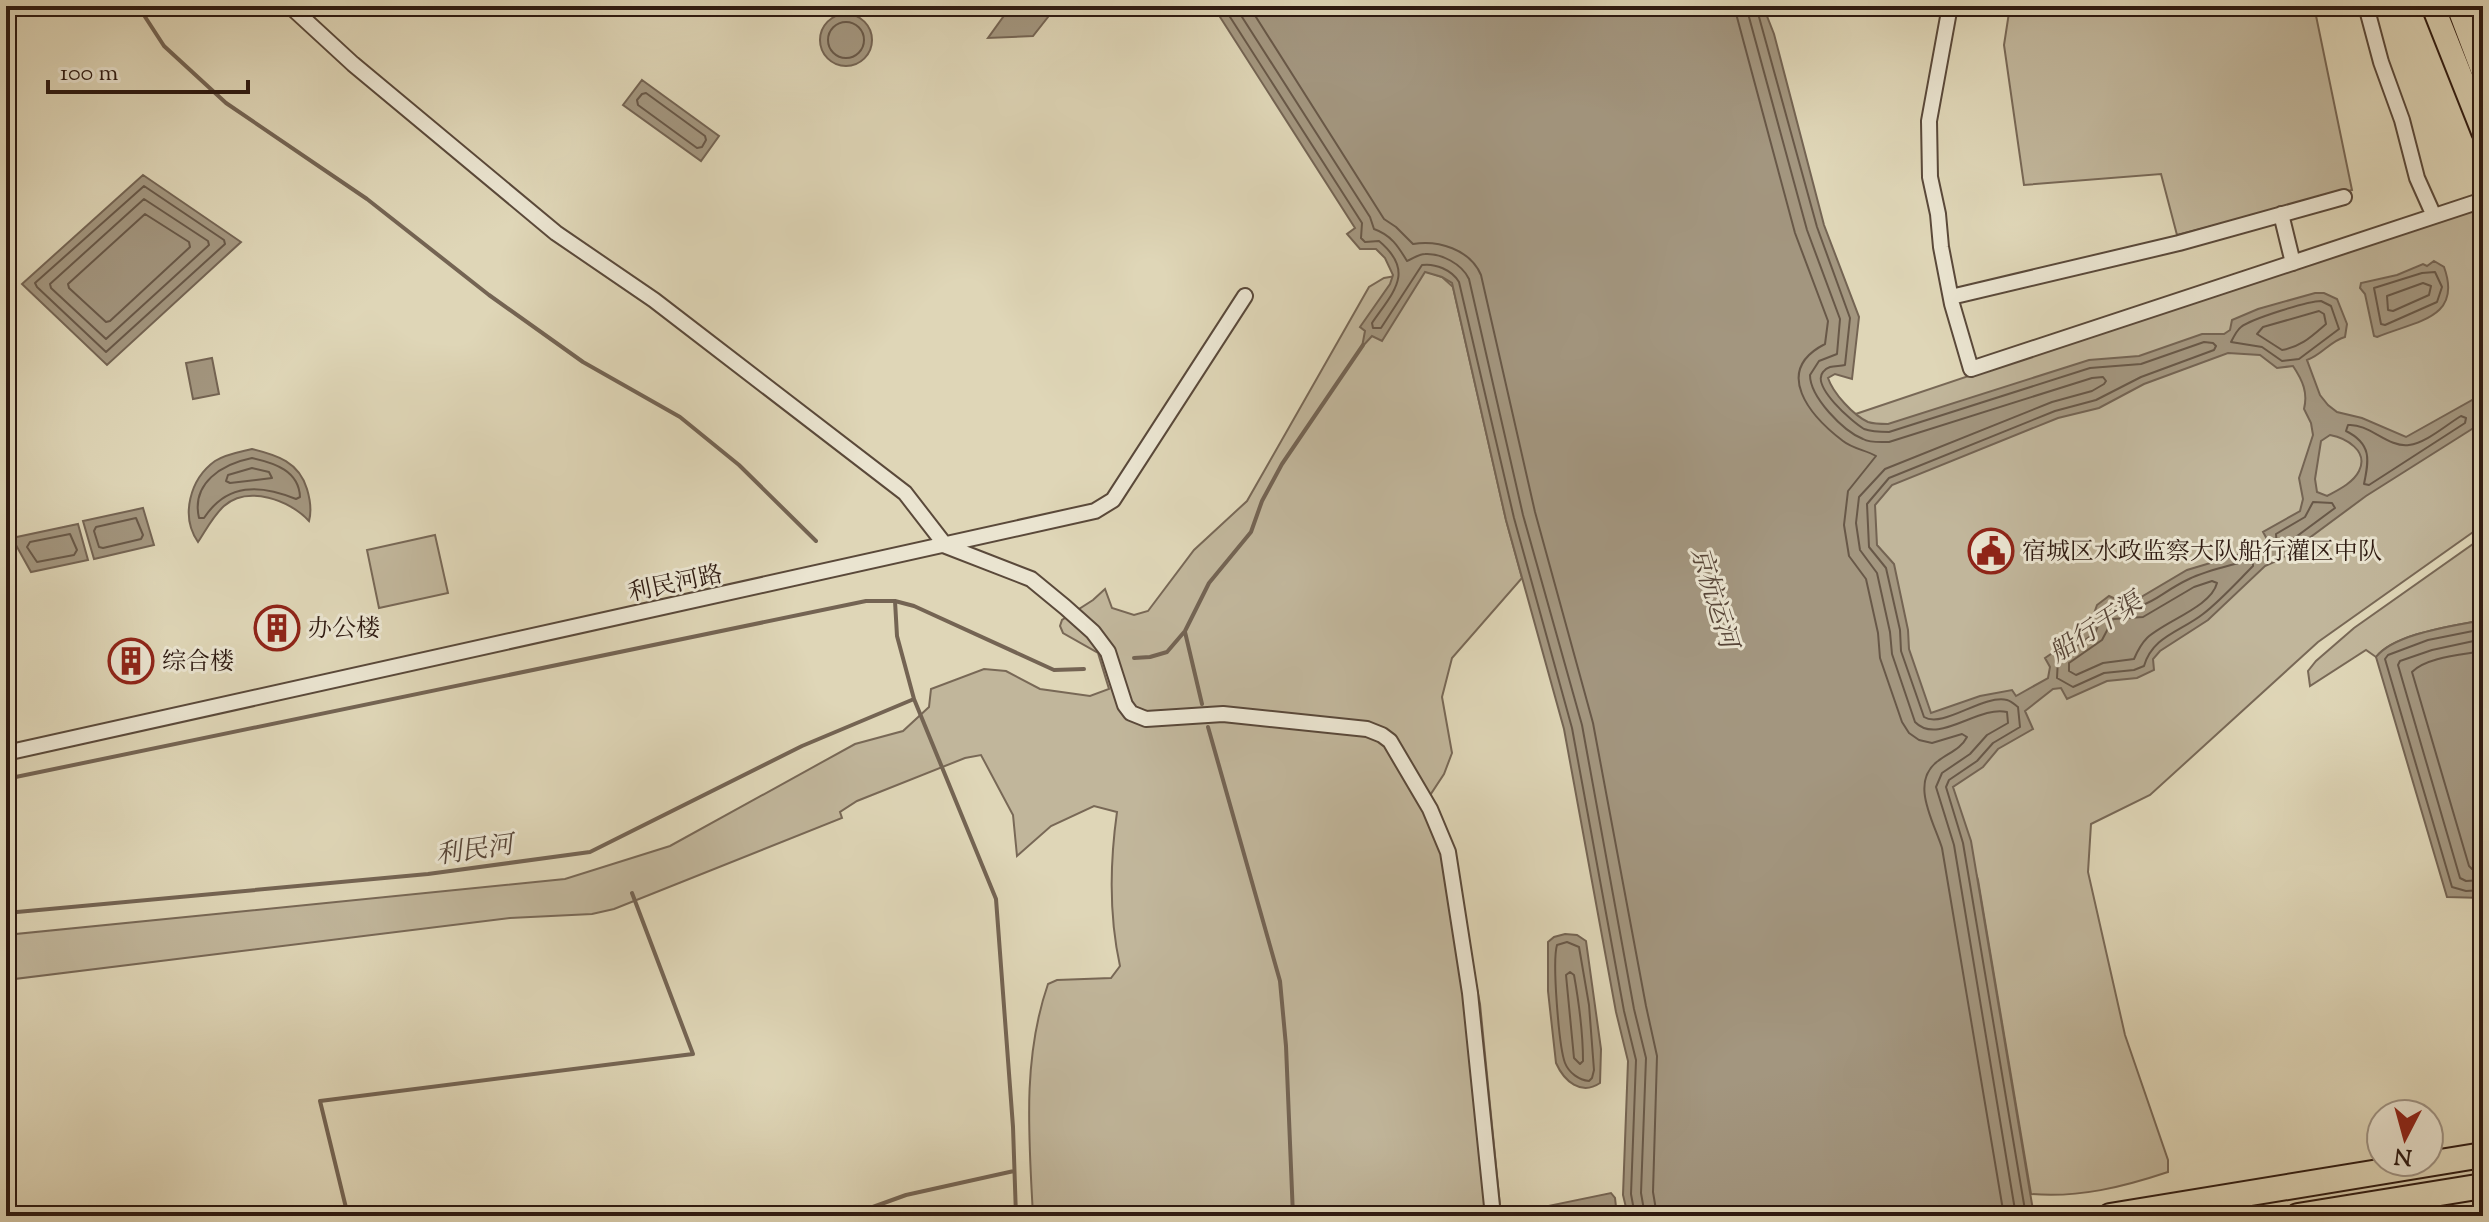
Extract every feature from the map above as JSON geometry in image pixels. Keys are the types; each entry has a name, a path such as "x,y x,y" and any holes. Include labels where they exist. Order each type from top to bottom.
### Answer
{"highway":[{"path":"2110,1216 2483,1155"},
{"path":"2298,1216 2483,1186"}],"main road":[{"path":"2433,6 2483,132"},
{"path":"2458,6 2483,72"}],"street":[{"path":"290,6 353,64 556,233 654,300 905,493 946,546 1031,579 1093,632 1108,652 1125,705 1131,713 1146,719 1223,714 1352,727 1375,732 1390,741 1430,809 1448,852 1470,993 1493,1216"},
{"path":"1950,6 1929,121 1931,189 1951,297 1971,369 2483,200"},
{"path":"2366,6 2417,178 2434,216"},
{"path":"1951,297 2179,243 2344,197"},
{"path":"2281,214 2293,263"},
{"name":"利民河路","path":"6,753 1095,511 1113,500 1245,296"}],"shaded area":[{"path":"2010,6 2314,6 2352,190 2177,235 2161,174 2024,185 2004,45"},
{"path":"2483,203 2483,525 2318,642 2150,795 2091,824 2088,872 2125,1035 2168,1160 2168,1172 2101,1190 2031,1194 1978,880 1829,423"},
{"path":"1425,271 1442,277 1453,287 1522,578 1452,658 1442,697 1452,753 1444,774 1425,803 1460,902 1480,1004 1501,1216 1033,1216 1029,1099 1040,1012 1048,984 1057,980 1111,978 1120,966 1112,889 1117,812 1094,806 1051,826 1017,856 1013,815 981,755 965,758 857,801 840,812 842,818 614,909 592,914 510,918 6,980 6,935 565,879 670,846 855,744 903,731 929,707 931,689 984,669 1006,671 1040,689 1090,696 1109,689 1098,653 1063,633 1060,626 1062,620 1105,589 1112,608 1134,615 1148,611 1194,550 1247,501 1369,287 1384,278"},
{"path":"435,535 448,593 379,608 367,550"},
{"path":"2483,537 2483,620 2411,636 2376,657 2366,650 2310,686 2308,671 2354,628"}],"water":[{"path":"1011,6 1041,6 1048,17 1033,36 988,38"},
{"path":"1213,6 1763,6 1774,34 1824,225 1859,317 1852,379 1835,374 1828,378 1844,403 1868,422 1888,424 2089,360 2139,356 2202,334 2224,334 2230,330 2232,320 2258,309 2315,293 2337,299 2347,324 2345,337 2307,360 2320,395 2337,412 2362,418 2406,437 2483,394 2483,422 2366,496 2281,559 2265,566 2208,620 2160,651 2153,659 2154,670 2137,678 2107,681 2067,699 2061,688 2053,689 2025,711 2033,729 1998,749 1983,767 1953,787 1971,841 2034,1216 1628,1216 1623,1195 1628,1061 1616,1012 1564,729 1506,520 1452,283 1425,272 1382,341 1372,336 1362,347 1365,331 1360,327 1393,275 1385,258 1376,249 1360,249 1347,234 1355,228","holes":["2228,353 2260,355 2277,368 2293,366 2302,382 2304,409 2313,435 2299,478 2303,499 2300,511 2263,532 2268,541 2264,547 2187,570 2136,600 2120,601 2109,596 2097,605 2089,628 2045,658 2050,667 2048,678 2016,696 2012,690 1980,696 1931,713 1909,649 1894,564 1877,545 1875,505 1892,485 2058,418 2099,408 2144,384","2330,435 2354,447 2361,457 2361,464 2353,479 2327,496 2317,492 2315,479 2321,441"]},
{"path":"846,14 865,21 872,40 865,59 846,66 827,59 820,40 827,21"},
{"path":"642,80 719,136 701,161 623,105"},
{"path":"143,175 241,242 107,365 22,284"},
{"path":"2434,261 2444,267 2448,284 2447,298 2441,308 2420,322 2374,336 2361,283 2397,275 2423,264 2427,266"},
{"path":"212,358 219,394 193,399 186,363"},
{"path":"252,449 278,457 299,472 309,497 309,521 280,501 245,497 224,506 198,542 189,510 190,498 199,478 215,461"},
{"path":"143,508 154,545 94,559 83,521"},
{"path":"78,524 88,560 31,572 12,538"},
{"path":"2483,620 2483,898 2447,897 2376,657 2411,636"},
{"path":"1565,934 1577,935 1586,941 1601,1049 1600,1083 1593,1087 1574,1085 1556,1063 1548,991 1548,942"},
{"path":"1611,1193 1615,1198 1617,1216 1545,1216 1548,1206"}],"waterway":[{"path":"138,6 164,46 226,103 367,199 489,295 583,362 680,417 739,465 816,541"},
{"path":"1134,658 1167,652 1185,631 1209,583 1251,532 1262,501 1282,464 1363,345"},
{"path":"6,779 866,601 895,601 914,606 1054,670 1084,669"},
{"path":"895,601 897,636 914,699 996,899 1013,1127 1016,1216"},
{"path":"1185,632 1202,704"},
{"name":"利民河","path":"6,913 428,874 590,852 802,746 914,699"},
{"path":"1208,727 1280,981 1286,1046 1293,1216"},
{"path":"348,1216 320,1101 693,1054 632,893"},
{"path":"848,1216 906,1195 1014,1171"}],"place":[{"name":"宿城区水政监察大队船行灌区中队","path":"1991,551"},
{"name":"办公楼","path":"277,628"},
{"name":"综合楼","path":"131,661"}],"water label":[{"name":"京杭运河","path":"1715,597"},
{"name":"船行干渠","path":"2095,627"}]}
